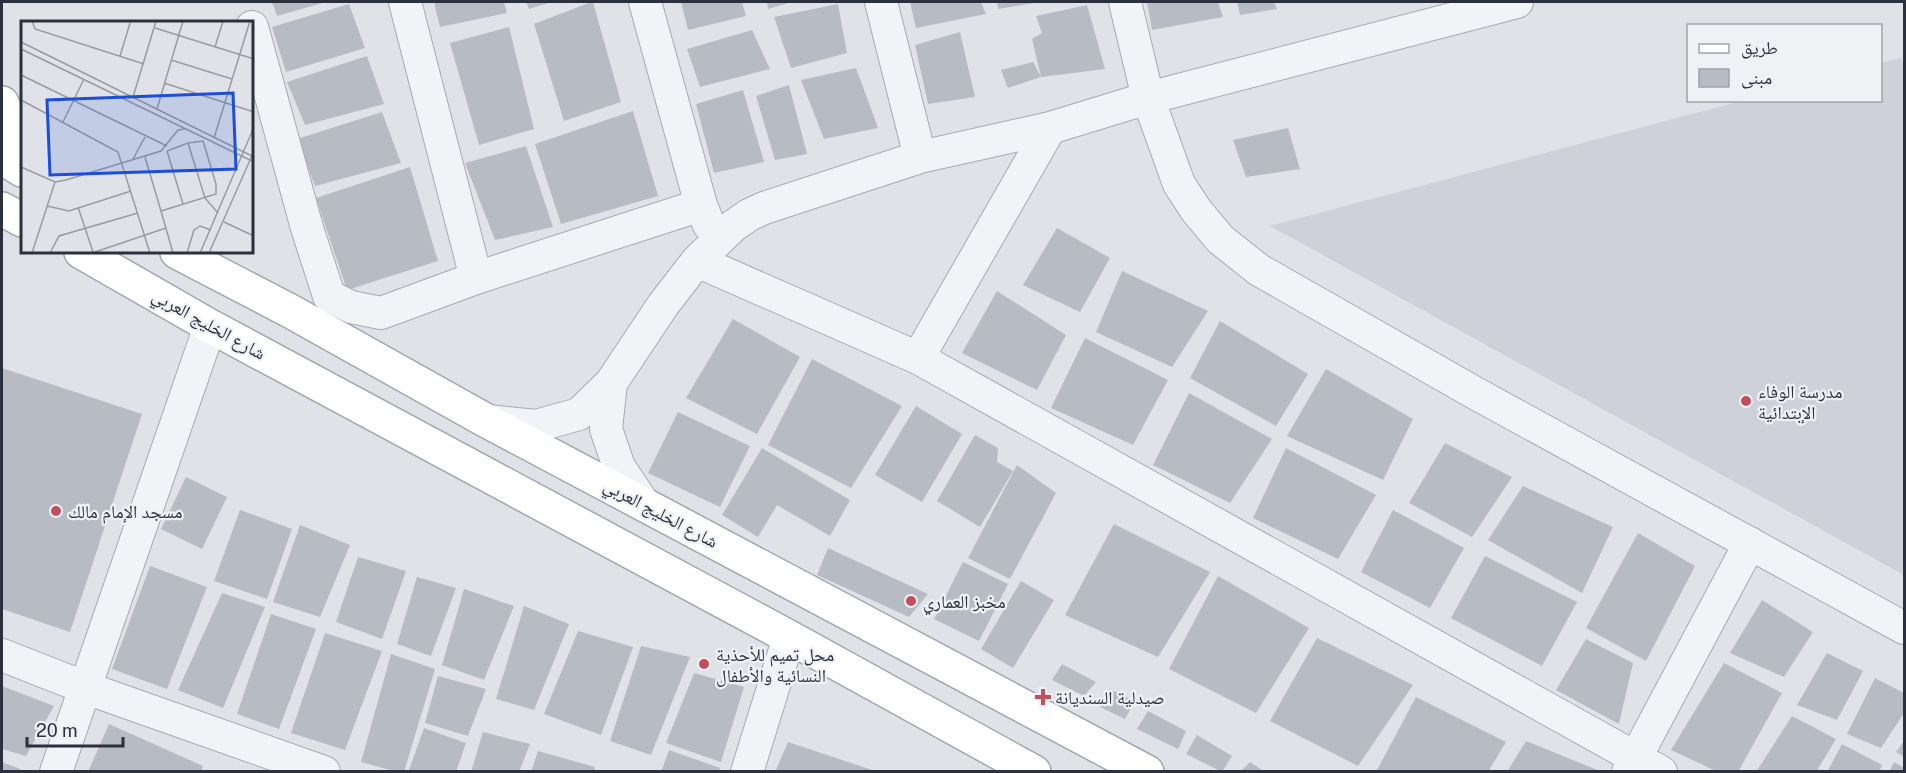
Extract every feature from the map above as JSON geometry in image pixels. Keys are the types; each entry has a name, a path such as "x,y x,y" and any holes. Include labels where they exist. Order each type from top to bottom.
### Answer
{"main road":[{"path":"2,103 21,144"},
{"path":"2,158 21,169"},
{"path":"2,209 21,219"},
{"path":"2,229 21,230"},
{"name":"شارع الخليج العربي","path":"84,254 210,326 789,637 1029,770"},
{"name":"شارع الخليج العربي","path":"181,254 292,312 486,420 1147,771"}],"street":[{"path":"245,2 251,21"},
{"path":"405,2 476,279"},
{"path":"645,2 701,206 706,252"},
{"path":"881,2 920,157"},
{"path":"1125,2 1148,99 1179,184 1196,210 1220,239 1259,270 1475,393 1905,628"},
{"path":"486,420 536,426 579,414 611,382 663,305 706,252 749,214 920,157 1050,128 1148,99 1517,2"},
{"path":"254,34 307,228 329,296 351,307 381,313 476,279 701,206"},
{"path":"918,358 1050,128"},
{"path":"706,252 918,358 1641,767 1750,543"},
{"path":"56,771 210,326"},
{"path":"611,382 606,429 619,467 643,503"},
{"path":"747,771 789,637"},
{"path":"2,655 86,688 324,771"}],"shaded area":[{"name":"مدرسة الوفاء الإبتدائية","path":"1900,58 1904,61 1904,575 1270,226 1737,102 1882,102 1882,63"}],"building":[{"path":"272,2 326,2 277,16"},
{"path":"434,2 504,2 507,13 440,27"},
{"path":"526,2 552,2 529,9"},
{"path":"593,2 621,102 564,121 534,24"},
{"path":"681,2 742,2 746,16 688,30"},
{"path":"767,2 792,2 768,9"},
{"path":"910,2 981,2 986,14 916,28"},
{"path":"997,2 1034,2 1034,3 998,9"},
{"path":"1147,2 1218,2 1223,17 1152,30"},
{"path":"1237,2 1274,2 1277,9 1240,15"},
{"path":"349,4 365,48 286,72 272,27"},
{"path":"838,4 847,53 791,68 774,17"},
{"path":"1087,5 1105,69 1041,77 1032,39 1042,33 1036,16"},
{"path":"509,27 534,129 479,145 450,43"},
{"path":"752,30 770,69 700,87 687,49"},
{"path":"960,32 975,97 928,104 915,45"},
{"path":"367,56 384,104 305,125 287,82"},
{"path":"1033,62 1041,77 1008,88 1001,70"},
{"path":"856,68 878,128 824,139 801,80"},
{"path":"789,85 807,154 775,160 756,96"},
{"path":"743,90 764,162 714,173 696,104"},
{"path":"633,111 658,196 561,224 535,144"},
{"path":"382,112 401,163 315,186 297,139"},
{"path":"1288,128 1300,169 1246,177 1233,140"},
{"path":"526,146 553,227 495,240 465,163"},
{"path":"410,167 438,261 347,290 316,198"},
{"path":"1057,228 1110,258 1080,312 1023,285"},
{"path":"1122,271 1208,311 1172,367 1096,332"},
{"path":"997,291 1066,335 1037,390 962,353"},
{"path":"733,319 800,357 757,434 686,398"},
{"path":"1220,321 1308,374 1276,426 1190,378"},
{"path":"1085,338 1168,380 1133,445 1051,408"},
{"path":"812,359 902,406 851,488 768,445"},
{"name":"مسجد الإمام مالك","path":"2,368 142,414 70,632 2,609"},
{"path":"1326,369 1413,419 1383,480 1287,436"},
{"path":"1189,393 1272,439 1230,503 1153,465"},
{"path":"916,406 962,434 922,502 875,475"},
{"path":"678,412 750,446 720,507 648,473"},
{"path":"975,435 998,448 997,462 1013,471 980,527 937,501"},
{"path":"1445,443 1512,477 1472,537 1409,503"},
{"path":"762,448 850,500 830,536 777,505 758,537 722,515"},
{"path":"1286,448 1376,495 1338,559 1253,518"},
{"path":"1017,465 1056,493 1010,579 968,558"},
{"path":"186,477 227,497 202,549 161,529"},
{"path":"1523,486 1613,527 1582,593 1488,540"},
{"path":"240,510 292,529 267,599 214,581"},
{"path":"1393,510 1464,548 1430,608 1361,572"},
{"path":"1114,524 1210,572 1158,657 1065,615"},
{"path":"300,525 350,545 320,617 273,602"},
{"path":"1638,533 1695,566 1646,661 1586,628"},
{"path":"828,548 928,594 909,617 817,575"},
{"path":"1485,556 1577,602 1542,666 1451,618"},
{"path":"358,557 406,571 382,639 336,622"},
{"path":"963,562 1008,584 979,641 934,619"},
{"path":"150,566 207,587 167,689 112,669"},
{"path":"1218,576 1309,628 1256,713 1169,669"},
{"path":"417,577 456,588 431,656 397,644"},
{"path":"1021,581 1054,600 1013,668 981,649"},
{"path":"464,589 514,606 484,680 442,665"},
{"path":"222,593 265,607 223,708 178,690"},
{"path":"1762,600 1813,632 1784,677 1730,653"},
{"path":"524,606 569,624 534,710 496,699"},
{"path":"271,614 316,629 279,729 237,714"},
{"path":"578,631 633,647 601,735 544,714"},
{"path":"325,633 382,651 345,750 291,733"},
{"path":"1317,638 1413,685 1358,766 1270,721"},
{"path":"1586,639 1633,663 1619,724 1556,690"},
{"path":"641,646 690,657 651,755 610,741"},
{"path":"1827,653 1863,671 1837,720 1797,705"},
{"path":"391,654 435,669 404,772 361,762"},
{"path":"1724,663 1782,693 1738,772 1718,772 1671,750"},
{"path":"1062,664 1096,682 1084,696 1052,680"},
{"path":"694,673 744,687 721,762 666,743"},
{"path":"438,676 486,689 468,736 425,723"},
{"path":"1875,678 1904,693 1904,713 1881,748 1847,734"},
{"path":"2,686 54,706 26,756 2,749"},
{"path":"1109,689 1135,701 1125,719 1098,706"},
{"path":"1416,697 1506,742 1488,772 1376,772"},
{"path":"1148,711 1186,731 1178,749 1137,729"},
{"path":"1792,716 1836,739 1816,772 1756,772"},
{"path":"109,724 203,766 201,772 88,772"},
{"path":"424,728 466,743 456,772 409,770"},
{"path":"483,732 530,744 519,772 471,772"},
{"path":"1197,735 1232,756 1222,772 1186,754"},
{"path":"1526,741 1600,771 1600,772 1507,772"},
{"path":"1904,741 1904,757 1896,752"},
{"path":"788,742 875,771 875,772 775,772"},
{"path":"1842,744 1882,765 1879,772 1827,772"},
{"path":"669,750 720,768 719,772 661,772"},
{"path":"538,751 595,767 594,772 531,772"},
{"path":"2,762 20,769 20,772 2,772"},
{"path":"1250,762 1265,772 1240,772"},
{"path":"1894,762 1904,768 1904,772 1889,772"}],"place":[{"name":"مدرسة الوفاء الإبتدائية","path":"1746,401"},
{"name":"مسجد الإمام مالك","path":"56,511"},
{"name":"مخبز العماري","path":"911,601"},
{"name":"محل تميم للأحذية النسائية والأطفال","path":"704,664"},
{"name":"صيدلية السنديانة","path":"1043,697"}]}
